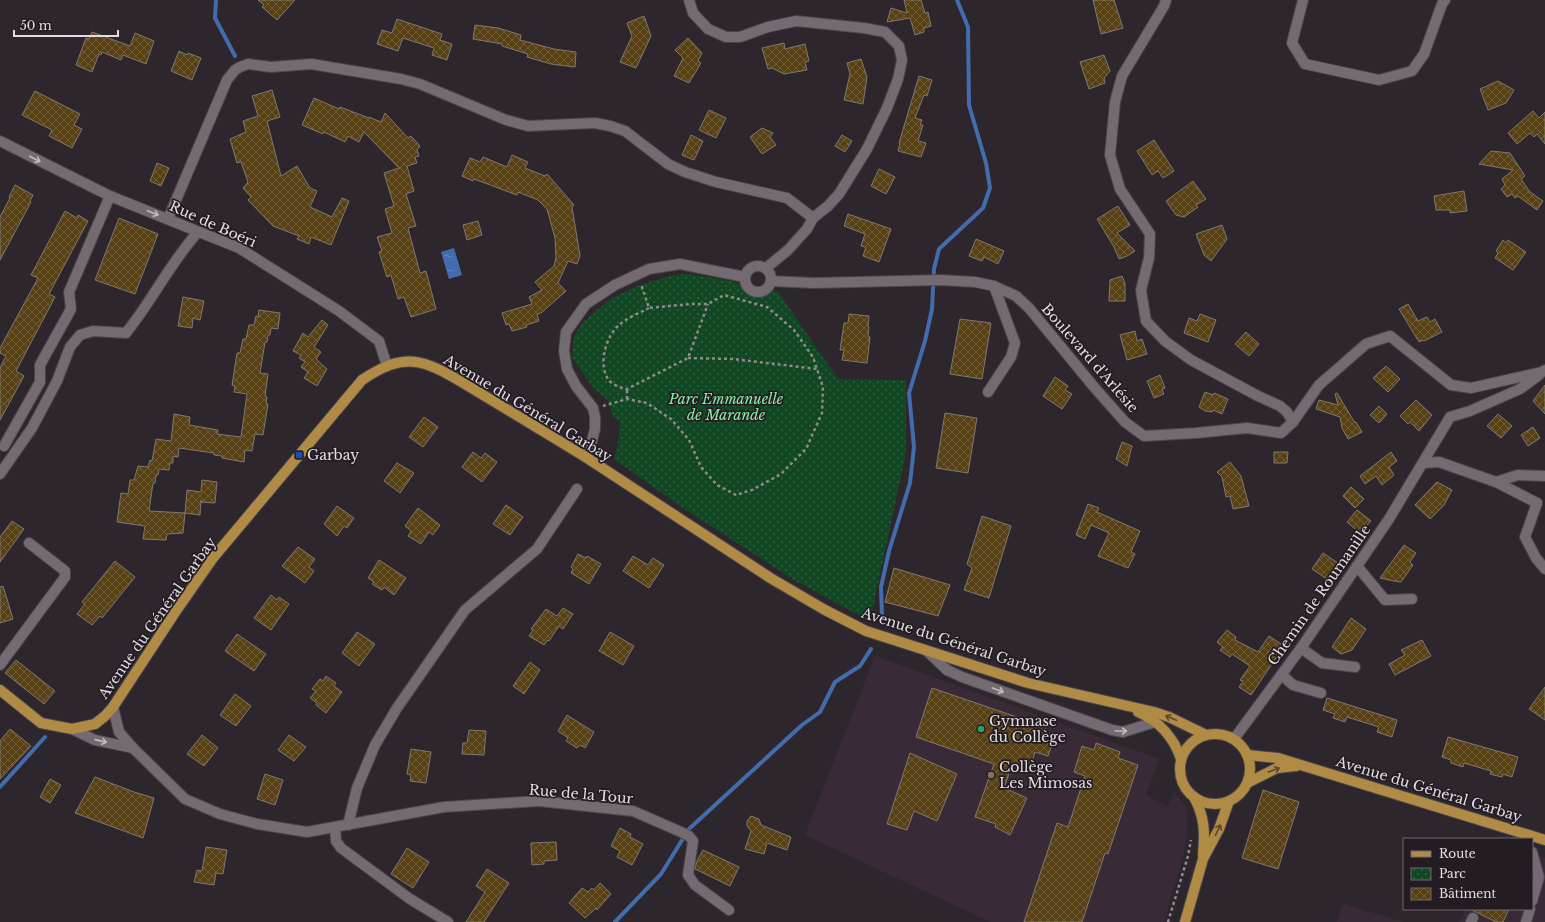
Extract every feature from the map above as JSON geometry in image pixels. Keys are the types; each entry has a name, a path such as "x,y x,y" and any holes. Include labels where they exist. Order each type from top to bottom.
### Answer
{"main road":[{"name":"Avenue du Général Garbay","path":"0,690 41,723 72,729 94,724 105,716 113,707 213,558 362,380 375,371 387,366 403,361 413,361 428,365 447,373 584,456 738,558 825,610 866,631 1028,683 1154,712 1169,717 1206,735"},
{"name":"Avenue du Général Garbay","path":"1126,706 1144,714 1155,722 1174,741 1181,759"},
{"path":"1194,797 1205,802 1218,804 1229,801 1237,796 1247,783 1250,774 1250,764 1244,748 1234,739 1220,734 1206,735 1195,740 1187,748 1181,759 1180,770 1182,780 1194,797 1205,825 1203,859"},
{"name":"Avenue du Général Garbay","path":"1247,754 1278,758 1528,837 1545,840"},
{"name":"Avenue du Général Garbay","path":"1247,783 1277,768 1304,766"},
{"path":"1185,922 1203,859 1219,829 1229,801"}],"street":[{"path":"689,0 693,13 708,29 726,37 740,37 768,26 796,21 864,28 885,32 899,46 902,60 898,79 887,108 867,149 839,194 814,218 807,229 788,250 766,268"},
{"path":"1166,0 1164,6 1122,76 1115,102 1110,155 1120,189 1150,234 1149,258 1141,290 1146,321 1164,341 1190,360 1280,406 1287,412 1293,422 1319,385 1366,344 1390,336 1451,385 1471,388 1544,371"},
{"path":"1302,0 1292,43 1306,64 1379,80 1412,71 1424,54 1442,4 1445,0"},
{"path":"168,219 227,80 240,67 248,64 271,67 311,64 401,79 420,84 506,120 528,126 595,123 610,126 625,131 668,164 685,172 716,182 787,198 814,218"},
{"name":"Rue de Boéri","path":"0,141 110,196 239,248 339,311 379,341 387,366"},
{"path":"4,446 40,382 40,365 71,309 69,292 110,196"},
{"path":"0,474 32,428 57,381 70,347 80,335 93,331 126,333 186,246 198,232"},
{"path":"584,456 591,444 595,429 595,417 593,408 576,386 567,369 564,351 566,332 586,304 615,285 649,269 680,264 745,277"},
{"path":"754,266 762,266 766,268 770,274 771,281 766,289 758,292 750,289 745,282 745,277 748,270 754,266"},
{"name":"Boulevard d'Arlésie","path":"771,281 814,283 941,280 975,282 994,286 1016,296 1029,308 1125,422 1144,436 1247,428 1281,433 1293,422"},
{"path":"988,392 1011,357 1015,343 994,286"},
{"name":"Chemin de Roumanille","path":"1234,739 1282,675 1389,519 1450,417 1470,411 1520,389 1544,371"},
{"path":"1423,463 1439,462 1496,482 1541,502 1525,537 1536,558 1545,569"},
{"path":"1496,482 1518,475 1545,476"},
{"path":"348,825 357,788 372,752 397,708 465,610 536,549 577,489"},
{"path":"0,666 65,577 65,571 29,543"},
{"path":"1357,566 1385,600 1412,599"},
{"path":"1301,648 1322,662 1356,667"},
{"path":"927,651 947,670 962,677 1112,730 1123,732 1155,722"},
{"path":"1282,675 1293,684 1321,693"},
{"name":"Rue de la Tour","path":"113,707 119,732 133,748 185,799 220,814 257,824 307,832 444,807 539,801 633,811 685,834 693,841 688,875 695,885 729,910"},
{"path":"72,729 95,740 133,748"},
{"path":"335,827 336,841 341,848 410,899 448,922"},
{"path":"1533,854 1542,875 1533,898"},
{"path":"1526,922 1530,910"}],"path":[{"path":"638,274 649,308"},
{"path":"593,408 626,399 647,403 671,419 689,440 702,467 717,485 736,495 752,490 780,474 806,449 822,413 823,387 817,369 813,357 794,330 767,307 724,295 708,304 690,304 649,308 619,325 608,338 603,360 608,380 619,388 627,390 688,358 733,359 817,369"},
{"path":"688,358 708,304"},
{"path":"626,399 627,390"},
{"path":"1168,922 1188,856 1191,834"}],"shaded area":[{"name":"Collège Les Mimosas","path":"875,656 1159,759 1146,795 1167,806 1174,792 1185,805 1188,823 1184,854 1164,922 990,922 805,835"},
{"path":"1533,853 1545,858 1545,922 1459,922 1465,910 1533,910"},
{"path":"1343,904 1404,922 1337,922"}],"green space":[{"name":"Parc Emmanuelle de Marande","path":"687,274 720,279 778,292 838,379 906,380 906,453 870,621 794,580 683,508 614,459 618,446 620,421 613,417 608,400 593,388 572,357 574,338 581,324 609,300 637,286 673,275"}],"water":[{"path":"454,248 462,275 449,279 441,252"}],"building":[{"path":"258,0 295,0 277,20 262,7 264,5"},
{"path":"904,0 921,0 925,13 928,12 931,26 924,28 924,32 915,35 910,18 887,22 891,8 907,13"},
{"path":"1093,0 1114,0 1123,28 1101,34"},
{"path":"644,16 651,36 636,68 620,62 632,36 627,23"},
{"path":"397,19 442,34 440,40 452,44 447,60 432,55 434,48 403,38 398,51 377,44 382,30 392,33"},
{"path":"475,25 498,28 521,35 520,40 554,49 576,52 575,67 551,64 527,57 528,54 502,46 502,44 473,39"},
{"path":"92,32 130,46 135,33 154,41 146,64 123,55 121,60 102,52 101,55 99,54 92,72 76,65 86,38 89,39"},
{"path":"688,38 702,53 698,61 701,63 689,83 674,76 683,58 675,50"},
{"path":"784,43 785,49 805,44 809,61 805,62 807,70 784,74 772,68 768,69 762,48"},
{"path":"179,51 187,55 188,53 201,58 192,80 171,71"},
{"path":"1104,55 1110,71 1104,78 1105,83 1089,89 1080,62"},
{"path":"861,59 867,77 863,104 844,100 850,74 847,63"},
{"path":"919,76 932,80 927,96 924,95 915,118 922,120 920,125 923,125 918,141 926,143 921,157 898,151"},
{"path":"1498,81 1514,90 1506,103 1488,110 1480,89"},
{"path":"272,90 280,117 267,121 281,176 297,166 310,188 317,191 310,207 332,217 342,198 349,201 331,245 311,237 309,244 297,239 299,236 273,226 248,200 251,197 243,188 248,182 241,162 237,163 230,139 246,132 243,121 258,116 252,96"},
{"path":"35,91 80,114 74,125 82,129 72,148 49,136 52,130 22,115"},
{"path":"314,98 339,109 340,107 381,122 385,113 408,138 411,136 420,146 417,150 419,156 415,157 417,163 407,166 414,191 406,194 416,226 408,228 420,273 426,271 436,309 411,317 404,297 398,299 391,275 387,277 379,252 382,251 377,237 392,233 385,209 394,206 384,173 399,168 364,132 359,142 348,136 345,142 324,132 323,134 302,125"},
{"path":"709,110 726,118 716,138 699,130"},
{"path":"1533,111 1539,118 1545,112 1545,144 1537,134 1534,137 1530,133 1517,144 1508,133"},
{"path":"762,128 773,133 770,137 776,145 762,154 750,137"},
{"path":"691,135 703,141 694,160 682,155"},
{"path":"842,135 852,141 845,152 835,146"},
{"path":"1154,140 1174,171 1163,178 1158,171 1152,175 1137,151"},
{"path":"1491,151 1510,153 1525,176 1521,179 1530,192 1543,201 1537,210 1518,196 1515,198 1512,194 1507,197 1501,189 1505,185 1502,179 1513,170 1479,164"},
{"path":"512,155 528,162 525,168 545,176 547,174 574,205 572,207 580,256 577,264 568,261 558,283 566,291 541,313 537,314 539,321 526,325 527,327 512,331 509,324 506,325 502,313 532,304 529,297 542,290 535,282 554,266 556,258 555,238 547,209 538,200 518,192 517,195 462,176 470,158 480,162 483,157 507,167"},
{"path":"157,163 169,168 161,186 150,181"},
{"path":"879,169 895,177 886,194 871,186"},
{"path":"1193,181 1206,199 1196,205 1198,207 1184,217 1176,215 1166,201"},
{"path":"15,185 33,195 30,201 31,202 0,260 0,217"},
{"path":"1464,191 1467,211 1450,213 1450,210 1436,210 1434,196"},
{"path":"1118,206 1130,225 1117,233 1135,251 1119,259 1114,247 1097,219"},
{"path":"65,211 77,218 78,215 88,221 49,294 55,297 16,371 24,376 0,420 0,368 6,356 0,353 0,348 38,278 31,275"},
{"path":"848,214 891,229 879,262 863,256 866,247 861,246 865,234 844,226"},
{"path":"119,218 158,234 135,294 95,280"},
{"path":"478,221 482,235 467,240 463,225"},
{"path":"1222,225 1227,239 1211,261 1204,255 1196,234"},
{"path":"976,239 1004,251 998,264 984,257 982,261 969,256"},
{"path":"1503,240 1506,243 1508,240 1526,252 1513,270 1495,258 1498,253 1496,251"},
{"path":"1122,276 1125,283 1125,301 1109,301 1110,280"},
{"path":"183,297 204,301 200,320 193,318 192,328 178,326"},
{"path":"1408,304 1418,321 1427,317 1430,322 1435,319 1442,332 1419,342 1399,309"},
{"path":"259,310 280,313 278,329 271,328 267,342 265,342 260,373 268,374 265,396 267,397 266,404 268,404 263,435 255,434 252,451 245,450 244,462 222,458 222,456 214,455 214,453 179,448 178,457 173,456 173,463 170,463 169,470 159,469 158,475 156,475 155,483 153,483 149,511 185,513 183,533 167,534 166,540 143,539 145,526 117,522 121,493 128,494 130,480 134,480 138,466 148,467 150,460 152,461 156,439 171,441 174,414 190,417 189,425 218,430 217,434 241,437 247,394 234,392 235,386 232,385 237,353 240,353 243,339 246,339 249,325 254,325 256,316 258,317"},
{"path":"849,314 869,316 868,337 870,337 867,363 842,360 844,350 840,350 844,323 848,323"},
{"path":"1200,314 1216,320 1208,342 1184,333 1189,318 1197,321"},
{"path":"960,319 991,323 982,379 950,374"},
{"path":"322,320 328,325 314,347 321,352 316,359 327,369 317,386 304,378 308,372 301,367 305,362 299,358 301,355 293,351 303,333 308,337"},
{"path":"1135,331 1137,341 1142,339 1147,354 1127,360 1120,335"},
{"path":"1246,332 1259,344 1249,356 1235,344"},
{"path":"1386,366 1400,379 1388,392 1373,378"},
{"path":"1160,375 1165,388 1162,389 1164,394 1154,398 1147,381"},
{"path":"1055,377 1068,386 1065,390 1072,394 1062,409 1043,396"},
{"path":"1545,385 1545,414 1533,401"},
{"path":"1205,392 1213,395 1214,393 1228,399 1222,414 1213,410 1212,412 1205,411 1199,407"},
{"path":"1337,393 1362,432 1348,439 1342,428 1340,417 1316,409 1319,400 1338,405 1335,394"},
{"path":"1416,400 1432,415 1419,431 1410,422 1408,424 1400,416"},
{"path":"1379,406 1387,414 1379,423 1370,415"},
{"path":"945,413 977,418 968,473 936,468"},
{"path":"1498,414 1512,426 1501,438 1487,426"},
{"path":"424,417 438,427 423,447 409,437"},
{"path":"1533,427 1540,438 1528,446 1521,435"},
{"path":"1122,442 1132,446 1127,466 1116,459"},
{"path":"473,452 481,458 485,453 497,462 482,482 462,467"},
{"path":"1274,452 1288,452 1287,463 1274,463"},
{"path":"1391,452 1397,461 1389,467 1394,475 1382,485 1376,476 1365,484 1360,476"},
{"path":"1230,462 1241,476 1249,506 1233,509 1230,496 1226,497 1222,477 1217,472"},
{"path":"397,463 414,473 400,493 384,481"},
{"path":"202,480 217,482 215,503 201,502 201,500 200,515 185,513 187,490 201,492"},
{"path":"1437,482 1452,490 1444,505 1430,519 1415,505"},
{"path":"1351,487 1364,499 1355,508 1343,496"},
{"path":"1088,504 1099,508 1097,512 1140,531 1131,552 1135,554 1128,568 1098,556 1109,533 1091,525 1085,539 1076,535"},
{"path":"506,505 523,517 510,535 493,524"},
{"path":"337,506 354,518 347,528 344,526 337,536 324,524"},
{"path":"418,508 440,525 433,535 429,532 421,544 408,536 411,531 405,526"},
{"path":"1357,510 1371,521 1360,533 1347,522"},
{"path":"982,516 1011,526 989,598 964,590 972,568 967,564"},
{"path":"12,521 24,529 0,562 0,537"},
{"path":"1404,545 1416,553 1410,562 1413,565 1401,582 1380,578"},
{"path":"298,547 315,559 309,567 314,571 305,583 282,566"},
{"path":"1323,553 1341,565 1330,581 1312,569"},
{"path":"578,554 586,558 587,556 601,564 589,584 571,573 573,569 571,567"},
{"path":"633,556 648,565 653,558 664,565 649,588 623,571"},
{"path":"379,560 406,578 394,595 384,587 382,590 372,584 374,582 368,578"},
{"path":"115,561 135,577 102,618 100,616 92,625 77,614 85,604 82,602"},
{"path":"894,568 950,585 938,616 885,602"},
{"path":"3,586 13,619 0,623 0,587"},
{"path":"271,595 277,600 279,597 289,604 271,630 254,618"},
{"path":"563,608 573,614 563,629 559,626 549,641 548,640 544,645 529,636 533,630 531,629 546,609 557,616"},
{"path":"1351,618 1366,629 1352,650 1341,654 1332,647"},
{"path":"1227,630 1236,637 1235,640 1258,652 1269,636 1284,646 1251,695 1239,687 1243,681 1240,680 1250,666 1232,654 1230,657 1220,650 1223,647 1217,642"},
{"path":"357,632 375,644 359,666 342,653"},
{"path":"610,632 634,646 623,665 599,651"},
{"path":"237,634 266,654 254,671 225,651"},
{"path":"1422,640 1431,656 1395,675 1389,664 1405,655 1401,650"},
{"path":"16,660 55,691 44,704 5,673"},
{"path":"530,662 540,670 524,694 513,686"},
{"path":"326,676 336,683 334,686 342,692 326,713 310,698 316,691 312,689 320,679 323,681"},
{"path":"1545,687 1545,720 1529,709"},
{"name":"Gymnase du Collège","path":"932,688 1046,727 1044,732 1055,736 1048,756 1035,752 1029,771 1012,765 1004,788 1027,798 1010,835 995,827 996,824 975,817 994,764 916,737"},
{"path":"235,694 251,706 236,726 220,715"},
{"path":"1327,698 1397,720 1392,737 1377,732 1379,727 1347,717 1345,722 1333,718 1335,714 1323,710"},
{"path":"567,715 594,732 585,748 580,745 577,748 566,741 568,738 558,731"},
{"path":"10,729 31,746 0,779 0,741"},
{"path":"469,730 486,731 484,755 462,754 463,743 467,743"},
{"path":"202,735 218,748 204,766 187,754"},
{"path":"289,735 306,747 294,761 278,750"},
{"path":"1448,737 1518,757 1512,777 1503,774 1502,777 1490,774 1491,771 1464,763 1463,767 1451,763 1451,760 1442,757"},
{"path":"1096,743 1120,752 1118,758 1138,765 1108,854 1105,853 1082,922 1024,922 1057,823 1068,827 1085,776 1074,772 1082,746 1094,750"},
{"path":"411,749 431,752 426,783 410,781 411,775 407,774"},
{"path":"910,753 957,774 937,821 914,811 907,830 887,824"},
{"path":"265,774 283,780 275,805 257,799"},
{"path":"95,777 154,798 143,838 75,813"},
{"path":"50,779 61,785 50,803 40,797"},
{"path":"1263,790 1299,802 1278,869 1242,858"},
{"path":"751,816 759,819 761,825 791,837 787,850 767,843 764,854 745,849 751,831 747,826 747,821"},
{"path":"620,828 631,834 630,837 643,844 632,865 617,857 620,851 611,846"},
{"path":"556,842 557,860 544,861 544,864 532,865 531,843"},
{"path":"206,847 227,850 223,874 216,873 214,885 194,882 197,870 202,871"},
{"path":"407,848 429,862 413,888 391,874"},
{"path":"703,850 739,867 730,886 695,869 696,863"},
{"path":"487,869 509,883 484,922 466,922 485,892 476,886"},
{"path":"600,883 611,894 597,910 596,908 585,918 569,903 582,888 588,892 592,888 594,890"},
{"path":"1472,910 1509,910 1503,922 1496,922"}],"waterway":[{"path":"216,0 215,18 235,56"},
{"path":"882,616 881,587 889,551 910,483 914,447 909,393 925,341 932,309 934,269 939,249 983,208 990,188 986,163 969,105 968,27 957,0"},
{"path":"615,922 661,874 689,829 802,725 820,712 835,682 860,666 871,649"},
{"path":"0,787 45,737"}],"place":[{"name":"Garbay","path":"299,455"},
{"name":"Gymnase du Collège","path":"981,729"},
{"name":"Collège Les Mimosas","path":"991,775"}]}
